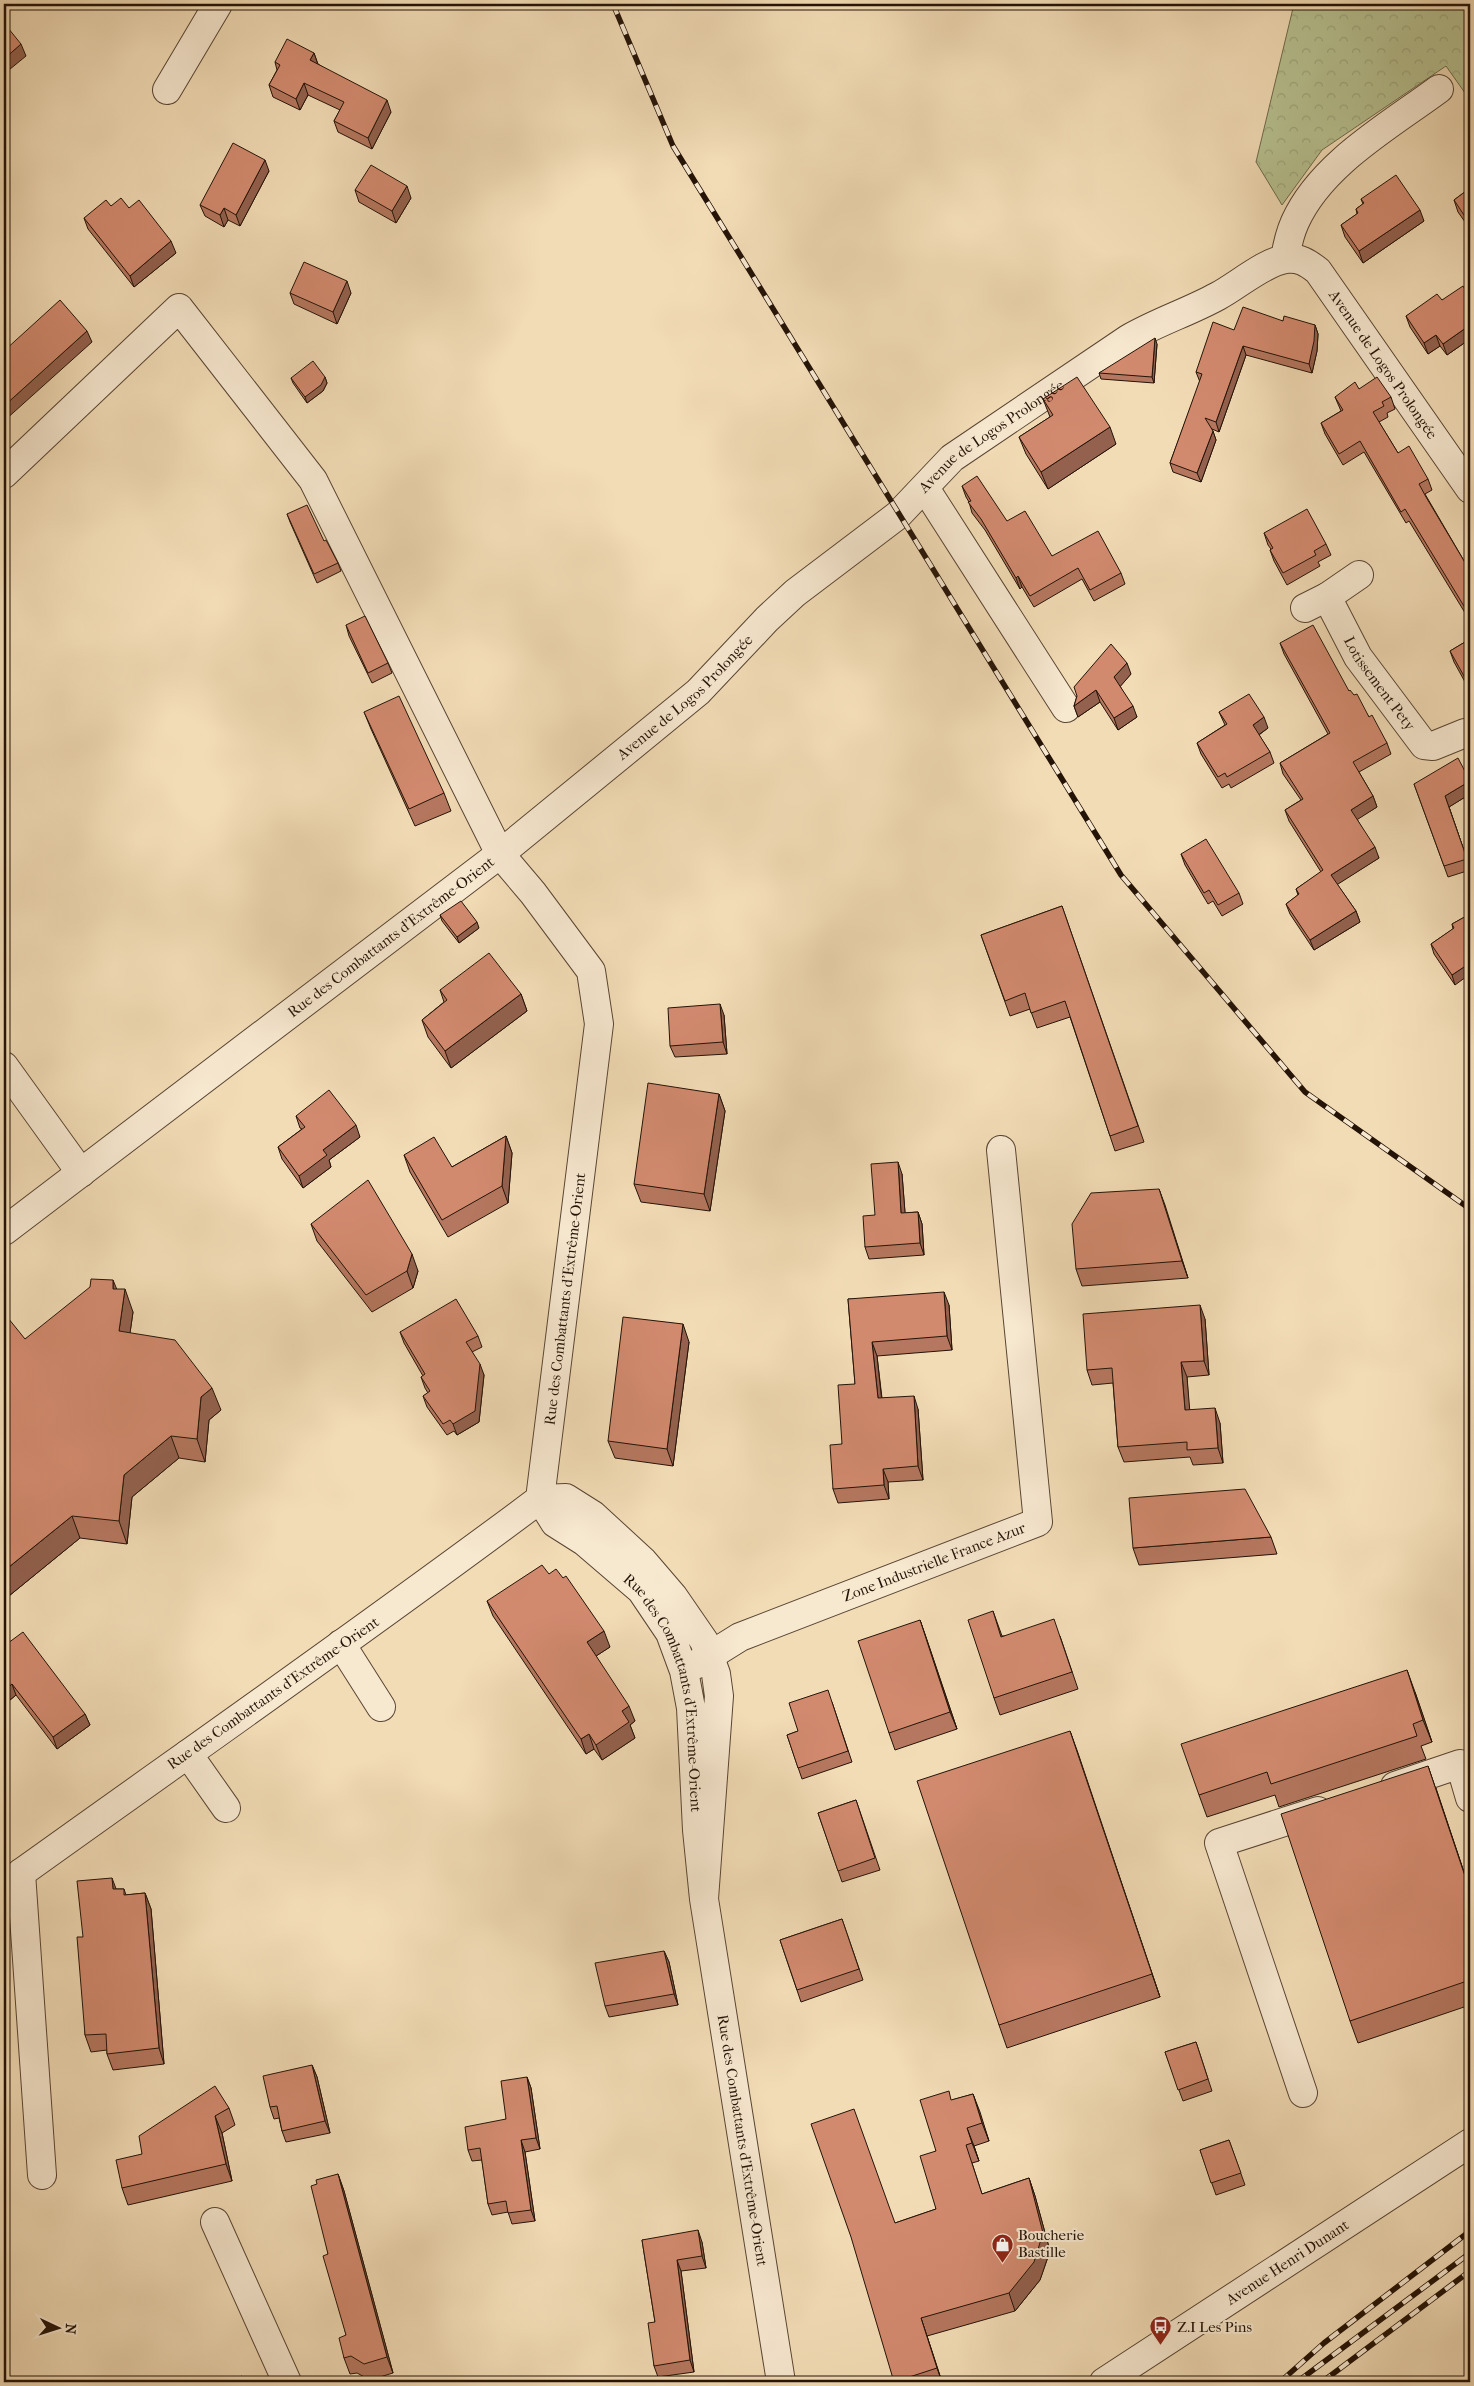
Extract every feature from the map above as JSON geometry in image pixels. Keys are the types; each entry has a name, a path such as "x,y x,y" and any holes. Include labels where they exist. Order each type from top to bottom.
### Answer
{"street":[{"path":"167,90 218,4"},
{"path":"1285,259 1295,222 1326,177 1336,166 1439,89"},
{"name":"Avenue de Logos Prolongée","path":"500,854 698,692 795,593 898,515 952,458 1128,339 1154,324 1219,296 1274,262 1296,258 1308,263 1318,271 1470,489"},
{"path":"4,474 179,308 313,480 500,854"},
{"path":"925,488 1066,708"},
{"name":"Lotissement Pety","path":"1359,575 1316,603 1424,746 1433,746 1465,733 1470,734"},
{"name":"Rue des Combattants d'Extrême-Orient","path":"4,1231 500,854 533,893 590,971 599,1024 540,1499 555,1523 585,1542 641,1590 670,1634 684,1671 691,1708 697,1830 704,1899 781,2382"},
{"path":"4,1066 81,1173"},
{"name":"Zone Industrielle France Azur","path":"684,1671 740,1637 1038,1522 1001,1150"},
{"name":"Rue des Combattants d'Extrême-Orient","path":"12,1868 188,1754 408,1598 540,1499 566,1498 593,1515 622,1540 673,1596 711,1655 719,1696 704,1899"},
{"path":"341,1644 381,1707"},
{"path":"188,1754 226,1808"},
{"path":"1367,1794 1460,1764 1470,1798"},
{"path":"1303,2093 1219,1843 1339,1804"},
{"path":"12,1868 42,2175"},
{"name":"Avenue Henri Dunant","path":"1104,2382 1470,2143"},
{"path":"215,2222 287,2382"}],"green space":[{"path":"1294,4 1470,4 1470,100 1446,66 1322,150 1282,205 1256,162"}],"building":[{"path":"4,23 21,44 4,59"},
{"path":"287,39 314,53 310,60 387,100 368,138 334,121 344,102 304,83 296,99 269,85 280,65 275,62"},
{"path":"233,143 265,160 236,215 224,208 220,215 200,205"},
{"path":"371,165 407,186 392,211 355,190"},
{"path":"1396,175 1420,210 1359,251 1341,225 1358,213 1356,209 1364,203 1361,199"},
{"path":"1470,188 1470,224 1454,200"},
{"path":"121,198 129,208 139,200 171,241 130,276 84,218 106,200 111,206"},
{"path":"304,262 347,281 333,312 290,293"},
{"path":"1463,286 1470,297 1470,325 1443,344 1436,335 1424,343 1406,316 1437,294 1442,300"},
{"path":"60,300 87,331 4,406 4,351"},
{"path":"1243,307 1283,321 1284,316 1315,325 1309,364 1243,346 1216,422 1205,418 1213,431 1197,473 1170,463 1202,374 1196,372 1213,322 1234,330"},
{"path":"1155,338 1152,377 1099,373"},
{"path":"313,361 325,377 321,385 305,397 291,378"},
{"path":"1077,377 1110,427 1041,472 1019,437 1053,415 1043,399"},
{"path":"1377,377 1391,397 1382,402 1384,406 1373,412 1398,453 1409,446 1428,479 1419,484 1470,571 1470,616 1405,509 1401,512 1360,441 1339,454 1321,423 1343,410 1335,397 1355,382 1359,389"},
{"path":"977,476 1007,521 1025,511 1052,556 1098,531 1121,573 1090,590 1078,568 1030,596 1018,576 1016,578 981,519 968,502 971,501 962,486"},
{"path":"307,505 324,541 326,540 338,563 314,574 287,514"},
{"path":"1307,509 1326,544 1314,551 1316,555 1283,573 1270,550 1273,548 1264,533"},
{"path":"365,616 388,663 368,673 346,625"},
{"path":"1313,625 1349,691 1354,695 1357,694 1369,717 1372,715 1387,743 1353,762 1373,796 1351,810 1375,847 1331,875 1356,911 1310,940 1286,904 1299,894 1296,889 1323,870 1285,810 1303,799 1280,763 1330,733 1280,643"},
{"path":"1470,639 1470,684 1469,685 1450,651"},
{"path":"1111,644 1127,663 1114,677 1133,706 1114,718 1096,690 1074,706 1077,696 1074,687"},
{"path":"1249,694 1264,717 1253,725 1270,752 1227,777 1225,773 1218,777 1197,743 1227,724 1219,712"},
{"path":"399,696 444,793 409,809 364,712"},
{"path":"1458,758 1470,781 1445,796 1467,859 1444,866 1414,784"},
{"path":"1206,839 1239,893 1218,905 1209,890 1204,893 1181,854"},
{"path":"461,901 477,922 457,937 440,915"},
{"path":"1062,906 1138,1126 1110,1136 1065,1001 1031,1013 1025,993 1005,1001 981,935"},
{"path":"1470,914 1470,963 1452,975 1431,944 1454,928 1452,924"},
{"path":"489,953 521,994 445,1051 422,1020 447,1000 440,990"},
{"path":"720,1004 723,1042 670,1046 668,1008"},
{"path":"648,1083 719,1094 704,1194 634,1184"},
{"path":"329,1090 356,1125 323,1150 327,1155 299,1176 278,1147 305,1127 296,1116"},
{"path":"506,1136 502,1186 442,1220 404,1155 434,1137 452,1167"},
{"path":"898,1162 901,1213 918,1212 920,1243 865,1247 863,1216 875,1215 871,1164"},
{"path":"368,1180 412,1254 407,1271 366,1295 311,1224"},
{"path":"1159,1189 1182,1261 1076,1269 1072,1224 1091,1193"},
{"path":"91,1279 113,1280 113,1289 125,1289 119,1331 175,1340 212,1388 201,1397 197,1439 171,1436 124,1475 119,1521 72,1516 4,1571 4,1313 25,1339 90,1287"},
{"path":"944,1292 947,1336 872,1342 878,1398 914,1396 918,1466 883,1469 884,1485 833,1489 830,1445 842,1444 838,1385 855,1384 848,1299"},
{"path":"456,1299 478,1336 466,1342 480,1364 475,1411 453,1424 450,1420 443,1424 423,1396 430,1391 421,1377 425,1374 400,1332"},
{"path":"1200,1305 1204,1361 1181,1362 1185,1410 1215,1408 1218,1448 1187,1450 1187,1442 1118,1447 1112,1368 1087,1370 1083,1314"},
{"path":"623,1317 683,1324 667,1449 608,1441"},
{"path":"1245,1489 1271,1537 1133,1548 1129,1498"},
{"path":"542,1565 549,1574 556,1569 563,1578 566,1576 604,1631 587,1642 629,1706 622,1711 629,1722 596,1745 589,1734 581,1739 487,1601"},
{"path":"993,1611 1001,1637 1054,1619 1072,1672 994,1698 968,1620"},
{"path":"920,1620 950,1712 889,1733 858,1641"},
{"path":"23,1632 85,1714 53,1737 12,1684 4,1690 4,1646"},
{"path":"1407,1670 1423,1720 1413,1724 1417,1736 1271,1784 1267,1772 1199,1795 1181,1744"},
{"path":"828,1690 848,1751 798,1768 787,1735 798,1731 789,1703"},
{"path":"1070,1731 1152,1974 999,2025 917,1781"},
{"path":"1428,1766 1470,1891 1470,1980 1350,2021 1281,1814"},
{"path":"856,1800 875,1858 838,1871 818,1813"},
{"path":"112,1878 113,1889 124,1889 124,1895 145,1893 159,2048 107,2054 106,2034 85,2035 77,1937 83,1937 77,1881"},
{"path":"842,1919 859,1969 797,1990 780,1940"},
{"path":"664,1951 674,1994 605,2006 595,1963"},
{"path":"1196,2042 1208,2079 1178,2090 1165,2052"},
{"path":"312,2065 325,2121 282,2131 277,2106 270,2107 263,2076"},
{"path":"527,2077 536,2138 521,2140 531,2210 508,2213 506,2201 488,2204 480,2148 468,2150 465,2127 506,2119 501,2081"},
{"path":"215,2086 229,2108 215,2116 226,2164 122,2188 116,2160 142,2154 139,2136"},
{"path":"949,2091 951,2100 973,2094 982,2123 967,2128 972,2143 966,2145 982,2194 1029,2178 1043,2233 1034,2262 1009,2293 921,2318 937,2368 894,2382 851,2237 811,2124 854,2109 895,2223 936,2209 920,2156 936,2151 920,2100"},
{"path":"1229,2140 1241,2173 1211,2183 1200,2150"},
{"path":"338,2174 387,2357 364,2364 351,2356 344,2358 339,2338 346,2335 323,2256 328,2254 311,2186 317,2184 316,2180"},
{"path":"698,2230 702,2256 677,2260 690,2360 654,2366 648,2323 655,2322 642,2240"},
{"path":"242,2376 245,2382 226,2382"}],"railway":[{"path":"613,4 673,146 1121,875 1305,1092 1470,1209"},
{"path":"1280,2382 1324,2343 1470,2231"},
{"path":"1297,2382 1470,2253"},
{"path":"1322,2382 1470,2271"}],"place":[{"name":"Boucherie Bastille","path":"1002,2263"},
{"name":"Z.I Les Pins","path":"1161,2346"}]}
